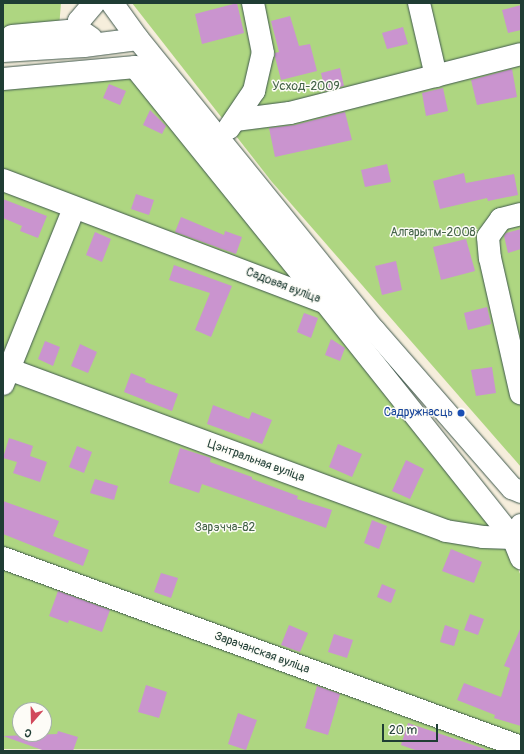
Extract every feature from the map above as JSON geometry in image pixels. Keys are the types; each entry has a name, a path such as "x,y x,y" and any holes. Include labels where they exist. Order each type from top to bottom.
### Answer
{"street":[{"path":"80,30 80,21 94,3"},
{"path":"112,3 138,39 374,330 507,482 521,492"},
{"path":"221,141 254,90 263,53 253,3"},
{"path":"419,3 436,76"},
{"path":"3,36 80,30 90,37 105,42"},
{"path":"3,51 138,39"},
{"path":"234,120 290,113 521,54"},
{"path":"3,79 135,68 325,302"},
{"name":"Садовая вуліца","path":"3,180 325,302 517,531 521,558"},
{"path":"5,373 74,208"},
{"path":"521,214 501,219 488,237 490,258 519,372 521,394"},
{"name":"Цэнтральная вуліца","path":"5,373 446,531 483,537 517,531"},
{"name":"Зарачанская вуліца","path":"3,558 521,747"}],"green space":[{"path":"3,3 61,3 58,40 3,44"},
{"path":"132,3 521,3 521,467 272,182"},
{"name":"Зарэчча-82","path":"139,59 490,504 521,576 521,751 3,749 3,69"}],"building":[{"path":"237,3 244,33 202,44 195,14"},
{"path":"521,5 521,30 508,33 502,10"},
{"path":"290,16 299,46 310,44 317,71 281,80 275,57 275,53 279,52 271,21"},
{"path":"403,27 408,44 387,49 382,33"},
{"path":"340,68 344,86 325,91 321,73"},
{"path":"512,69 517,97 477,105 471,80"},
{"path":"109,84 126,91 120,105 103,98"},
{"path":"443,88 448,111 426,116 422,93"},
{"path":"150,110 166,126 162,134 143,125"},
{"path":"345,112 352,140 275,157 269,128 295,125"},
{"path":"387,164 391,182 365,187 361,170"},
{"path":"464,173 466,183 514,174 518,195 488,201 487,198 440,209 433,181"},
{"path":"136,194 154,200 149,215 131,209"},
{"path":"3,199 47,216 38,238 20,231 22,226 3,218"},
{"path":"181,217 224,235 225,231 242,237 236,254 175,232"},
{"path":"521,229 521,249 508,253 504,236 506,233"},
{"path":"95,232 111,239 102,262 86,255"},
{"path":"466,239 475,271 441,280 433,247"},
{"path":"396,261 402,290 382,295 375,266"},
{"path":"174,265 232,286 211,337 195,330 210,293 169,280"},
{"path":"487,307 491,324 468,330 464,313"},
{"path":"304,313 318,318 311,338 297,332"},
{"path":"331,339 345,348 340,361 325,355"},
{"path":"45,341 60,347 53,366 38,359"},
{"path":"80,344 97,352 88,373 71,366"},
{"path":"492,367 496,393 476,396 471,370"},
{"path":"131,373 146,379 145,382 178,394 172,411 124,392"},
{"path":"213,405 249,419 252,412 272,420 262,444 207,424"},
{"path":"9,438 33,446 30,456 47,462 40,482 13,473 17,462 3,458"},
{"path":"338,444 362,454 352,477 329,467"},
{"path":"77,446 92,452 84,473 69,467"},
{"path":"180,448 211,458 210,462 298,496 297,499 332,510 326,528 202,484 199,493 169,483"},
{"path":"406,460 424,469 410,499 392,491"},
{"path":"95,479 118,486 114,500 90,493"},
{"path":"3,501 59,521 53,536 89,550 83,566 3,534"},
{"path":"372,520 387,526 379,549 364,543"},
{"path":"451,549 482,562 474,583 442,571"},
{"path":"161,573 178,578 171,598 154,592"},
{"path":"382,584 396,590 391,603 377,597"},
{"path":"58,591 110,610 102,632 69,620 68,623 49,616"},
{"path":"470,614 484,619 478,635 464,630"},
{"path":"289,625 308,633 300,652 281,645"},
{"path":"445,625 459,630 454,646 440,642"},
{"path":"521,627 521,726 494,718 495,715 457,700 464,683 501,697 510,668 504,666"},
{"path":"334,634 353,640 347,658 328,652"},
{"path":"146,685 167,692 159,718 138,712"},
{"path":"317,686 340,694 328,735 305,728"},
{"path":"238,713 257,720 246,750 228,744"},
{"path":"408,723 485,749 484,751 418,751 401,745"},
{"path":"58,731 78,737 73,751 45,751 20,742 52,742 52,734 57,734"},
{"path":"3,736 12,736 12,739"}],"place":[{"name":"Садружнасць","path":"461,413"}],"park label":[{"name":"Усход-2009","path":"306,87"},
{"name":"Алгарытм-2008","path":"433,233"}]}
